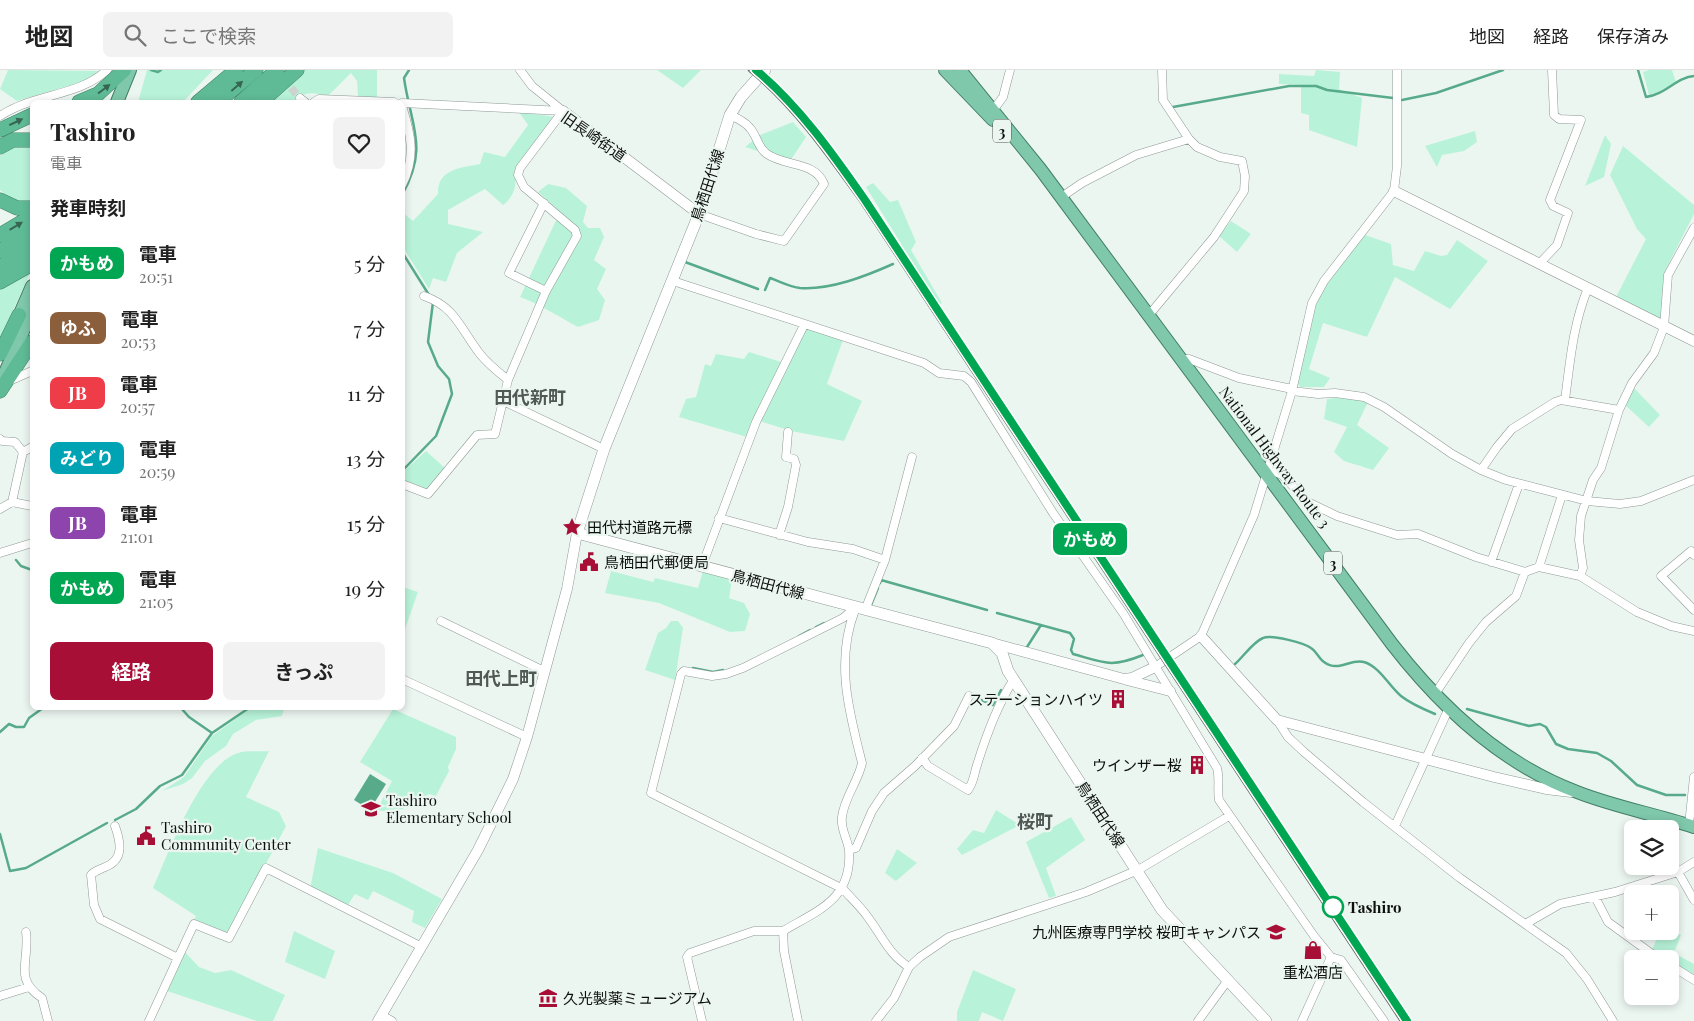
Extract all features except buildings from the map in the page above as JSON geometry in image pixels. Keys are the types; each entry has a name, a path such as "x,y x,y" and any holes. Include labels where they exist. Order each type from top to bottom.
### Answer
{"highway":[{"path":"83,100 103,90 124,70"},
{"path":"118,100 130,70"},
{"path":"128,100 137,70"},
{"path":"194,100 222,70"},
{"path":"200,100 236,70"},
{"path":"220,100 256,70"},
{"path":"243,100 277,70"},
{"path":"264,100 297,70"},
{"name":"National Highway Route 3","path":"946,70 1058,196"},
{"name":"National Highway Route 3","path":"960,70 994,109 1392,644 1448,708 1538,774 1577,792 1691,826"},
{"path":"0,130 30,116"},
{"path":"0,146 13,140 30,140"},
{"path":"0,200 17,208 30,208"},
{"path":"0,235 30,217"},
{"path":"0,250 30,233"},
{"path":"0,266 30,249"},
{"path":"0,282 30,266"},
{"path":"2,386 30,295"},
{"path":"0,354 26,313"},
{"path":"0,363 26,313"},
{"path":"2,386 30,345"}],"main road":[{"name":"鳥栖田代線","path":"764,70 741,97 730,115 699,214 604,449 577,533 992,644 1002,653 1014,679 1162,910 1266,1021"}],"street":[{"path":"33,100 41,96 82,86 97,80 108,70"},
{"path":"405,485 428,494 477,436 495,434 508,380 546,291 577,236 575,230 524,187 518,175 520,168 563,111 532,86 520,70"},
{"path":"994,109 1003,97 1010,70"},
{"path":"1149,315 1214,237 1244,191 1245,176 1242,161 1220,156 1196,147 1189,139 1163,100 1162,70"},
{"path":"1124,679 1132,678 1155,667 1201,636 1254,515 1292,390 1312,303 1324,281 1394,192 1397,166 1397,70"},
{"path":"1539,264 1557,245 1568,214 1553,206 1550,200 1581,120 1559,119 1554,115 1552,70"},
{"path":"0,116 30,101"},
{"name":"旧長崎街道","path":"405,104 563,111 699,214"},
{"path":"405,115 412,142 412,160 405,178"},
{"path":"699,214 756,234 784,241 824,184 822,178 811,168 788,163 766,153 750,127 730,115"},
{"path":"1058,196 1136,155 1189,139"},
{"path":"1394,192 1694,341"},
{"path":"544,203 509,273 546,291"},
{"path":"1580,576 1583,568 1579,529 1593,480 1601,468 1619,410 1632,383 1654,353 1664,326 1668,275 1694,228"},
{"path":"673,281 924,363 939,373 964,376 971,382 1053,512 1108,590 1217,768 1220,776 1217,790 1219,800 1314,936 1331,957 1341,960 1384,1021"},
{"path":"1565,400 1573,338 1580,306 1588,288"},
{"path":"424,296 438,301 460,322 480,354 508,380"},
{"path":"702,566 756,422 804,325"},
{"path":"1181,359 1189,359 1239,378 1292,390 1318,394 1344,393 1364,396 1384,407 1452,454 1481,470 1519,484 1587,501 1620,504 1641,500 1694,480"},
{"path":"2,386 30,372"},
{"path":"1481,470 1496,447 1512,429 1555,402 1565,400 1619,410"},
{"path":"503,401 604,449"},
{"path":"779,535 788,506 796,465 794,458 786,457 788,432"},
{"path":"0,439 2,441 15,442 23,452"},
{"path":"12,502 23,452 30,448"},
{"path":"702,1021 687,957 690,953 754,932 783,932 824,908 843,889 848,875 849,850 842,825 842,817 845,803 860,775 862,763 845,686 844,660 848,628 885,560 912,457"},
{"path":"1266,474 1276,472 1282,475 1308,502 1319,509 1398,535 1418,534 1491,562 1525,572 1539,567 1580,576 1637,612 1671,626 1694,631"},
{"path":"1491,562 1519,484"},
{"path":"1539,567 1562,495"},
{"path":"0,509 12,502 30,506"},
{"path":"719,518 808,542 853,549 885,560"},
{"path":"392,1021 380,1018 495,818 513,779 527,737 567,589 577,533"},
{"path":"0,553 30,544"},
{"path":"1694,555 1690,551 1661,576 1694,610"},
{"path":"1435,694 1469,643 1486,622 1516,596 1525,572"},
{"path":"860,609 743,668 712,676 684,671 681,674 652,793 843,889 866,913 890,951 899,961 909,967"},
{"path":"441,621 544,671"},
{"path":"1201,636 1277,720 1288,737 1304,752 1460,878 1566,953 1587,979 1613,1021"},
{"path":"992,644 1170,691"},
{"path":"922,758 928,766 968,790 973,783 976,767 999,706 1014,679"},
{"path":"405,680 527,737"},
{"path":"849,850 856,848 872,811 884,793 954,726 969,696"},
{"path":"1395,826 1448,708"},
{"path":"1277,720 1539,788 1577,792"},
{"path":"1691,826 1694,777"},
{"path":"876,1021 894,998 909,967 949,937 1086,892 1138,870 1230,816"},
{"path":"115,826 119,839 120,854 116,861 91,875 94,905 100,919 178,958"},
{"path":"1679,871 1694,862"},
{"path":"149,1021 194,924 229,938 266,868 420,946"},
{"path":"1679,874 1694,900"},
{"path":"1527,924 1560,904 1595,897 1668,875"},
{"path":"1595,897 1608,922 1647,950"},
{"path":"26,932 25,980 29,987 42,998 48,1021"},
{"path":"783,932 784,951 798,1021"},
{"path":"1302,1021 1331,957"},
{"path":"1679,971 1694,980"},
{"path":"1198,1021 1228,980"},
{"path":"0,996 29,987"}],"shaded area":[{"path":"8,70 100,71 81,82 17,101 0,89"},
{"path":"147,70 213,70 185,100 139,100"},
{"path":"305,70 377,70 377,97 358,97 357,81 351,73 327,97 317,94 304,94 296,100 271,100"},
{"path":"657,70 701,70 683,88"},
{"path":"1316,70 1340,72 1339,89 1362,98 1357,147 1309,130 1309,115 1301,113 1301,85 1279,84 1279,74 1314,76"},
{"path":"1649,70 1672,70 1676,82 1665,90 1649,95 1643,72"},
{"path":"519,112 556,117 514,171 516,181 514,190 507,202 503,205 485,189 448,210 448,224 483,232 457,253 446,282 433,278 429,289 405,250 405,215 413,221 438,194 441,179 451,171 480,164 484,152 505,157 528,125"},
{"path":"793,122 806,137 790,161 745,147 760,135"},
{"path":"1475,131 1477,142 1464,151 1442,155 1437,167 1425,146"},
{"path":"1605,135 1611,144 1604,177 1585,186"},
{"path":"26,144 30,146 30,203 15,200 0,190 0,156 8,148"},
{"path":"1623,146 1694,205 1694,214 1665,271 1661,320 1616,297 1646,239 1637,229 1610,175"},
{"path":"873,183 890,202 898,200 916,242 911,250 942,303 939,305 866,187"},
{"path":"548,184 566,188 587,206 583,222 588,228 600,228 604,237 594,260 606,269 597,289 605,300 599,320 578,327 520,297 560,212 538,192"},
{"path":"1231,221 1251,234 1237,252 1219,236"},
{"path":"1365,235 1391,244 1393,265 1414,271 1425,251 1441,256 1447,255 1457,240 1488,261 1450,309 1395,277 1367,337 1323,323 1309,369 1330,378 1324,387 1301,387 1297,384 1316,304 1327,284"},
{"path":"30,273 0,339 0,289"},
{"path":"807,328 843,340 827,384 862,401 844,441 791,431 760,421 787,363"},
{"path":"749,352 781,362 747,437 679,417 686,399 696,397 705,364 711,366 716,354 744,359"},
{"path":"1633,387 1660,415 1649,427 1625,405"},
{"path":"1345,397 1368,402 1357,425 1389,448 1373,470 1344,461 1334,452 1347,427 1324,419 1327,399"},
{"path":"426,451 446,469 429,490 405,481 405,470"},
{"path":"611,571 653,582 655,578 698,588 703,571 732,580 729,598 744,603 750,614 745,631 730,632 659,603 605,593"},
{"path":"405,588 418,592 405,629"},
{"path":"671,621 678,621 683,628 675,680 645,670 658,633 666,628"},
{"path":"248,710 284,710 282,716 256,720 233,734 226,746 205,761 192,778 183,784 162,791 184,777 212,736"},
{"path":"392,710 456,737 456,749 448,767 449,771 436,796 429,794 417,802 398,810 377,810 392,781 360,762"},
{"path":"269,751 246,797 279,812 286,826 228,935 194,921 196,916 153,888 187,812 211,774 224,761 238,753"},
{"path":"370,774 386,784 370,810 354,800"},
{"path":"996,810 1020,825 962,855 957,849 973,830 984,833"},
{"path":"1071,817 1085,840 1046,868 1056,896 1049,898 1026,842"},
{"path":"318,848 393,873 442,899 425,928 412,922 414,911 373,891 368,900 355,894 348,905 310,889"},
{"path":"897,849 917,863 896,881 885,873"},
{"path":"294,931 335,951 325,979 285,962"},
{"path":"1679,934 1681,935 1675,950 1652,950 1656,940 1679,940"},
{"path":"185,952 199,967 215,973 231,970 285,995 273,1021 257,1021 167,991"},
{"path":"1679,956 1694,964 1694,975 1679,966"},
{"path":"973,970 1016,989 1003,1021 982,1012 979,1021 957,1021 957,1012"}],"waterway":[{"path":"151,70 158,72 161,70"},
{"path":"405,189 415,163 416,150 414,124 404,78 409,70"},
{"path":"1402,100 1436,93 1503,70"},
{"path":"1638,70 1646,97 1653,96 1682,79 1694,76"},
{"path":"1173,107 1289,86 1316,86 1327,90 1393,98"},
{"path":"405,257 429,295"},
{"path":"685,262 758,289"},
{"path":"765,290 770,278 800,288 824,287 860,277 893,264"},
{"path":"405,468 436,436 452,394 449,379 438,366 428,342 433,302"},
{"path":"16,560 21,566 30,569"},
{"path":"880,583 881,580 987,610"},
{"path":"871,605 878,588"},
{"path":"997,613 1070,633 1074,639 1071,650 1073,654 1093,660 1115,663 1143,655"},
{"path":"816,627 824,623"},
{"path":"1027,647 1041,625"},
{"path":"799,636 810,630"},
{"path":"1235,664 1252,646 1263,638 1273,637 1287,640 1311,648 1322,661 1329,665 1340,666 1359,661 1370,664 1380,672 1401,696 1435,714"},
{"path":"693,668 713,672 723,670"},
{"path":"972,696 993,705 1001,690"},
{"path":"1467,709 1529,726 1540,724 1546,727 1556,744 1568,749 1597,753 1611,761 1637,785 1666,795 1685,795"},
{"path":"0,732 9,724 16,727 24,727 29,718 40,710"},
{"path":"183,710 189,717 212,733 246,710"},
{"path":"115,820 136,809 160,786 182,775 212,733"},
{"path":"0,834 10,871 26,868 107,823"}],"tunnel":[{"path":"283,79 300,98"}],"railway":[{"path":"750,70 796,115 862,202 1402,1021"}],"train":[{"name":"かもめ","path":"756,70 791,104 834,156 865,200 1258,792 1407,1021"}],"place":[{"name":"田代村道路元標","path":"572,527"},
{"name":"鳥栖田代郵便局","path":"589,562"},
{"name":"ステーションハイツ","path":"1118,699"},
{"name":"ウインザー桜","path":"1197,765"},
{"name":"Tashiro Elementary School","path":"371,809"},
{"name":"Tashiro Community Center","path":"146,836"},
{"name":"Tashiro","path":"1333,907"},
{"name":"九州医療専門学校 桜町キャンパス","path":"1276,932"},
{"name":"重松酒店","path":"1313,950"},
{"name":"久光製薬ミュージアム","path":"548,998"}],"district":[{"name":"田代新町","path":"530,397"},
{"name":"田代上町","path":"501,678"},
{"name":"桜町","path":"1035,821"}]}
